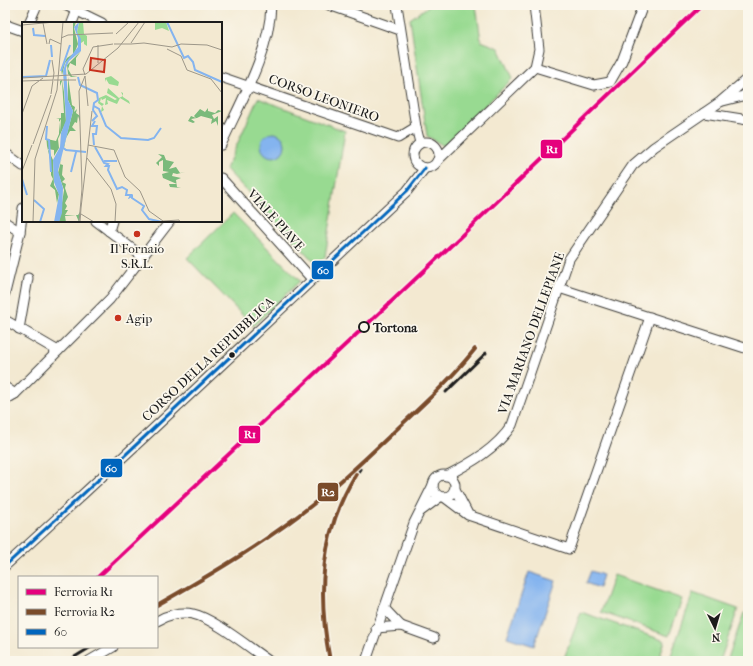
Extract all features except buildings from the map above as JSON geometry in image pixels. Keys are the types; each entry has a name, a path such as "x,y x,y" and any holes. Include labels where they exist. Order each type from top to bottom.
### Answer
{"street":[{"path":"29,22 37,5"},
{"path":"65,5 78,8 100,22"},
{"path":"222,143 249,85 267,36 270,5"},
{"path":"330,5 400,30"},
{"path":"397,5 416,127 420,143"},
{"path":"437,162 439,154 435,146 428,143 420,143 414,149 413,158 417,165 425,168 432,167 535,67 539,49 534,5"},
{"path":"535,67 594,85 610,82 622,61 643,5"},
{"path":"72,22 78,8"},
{"path":"5,23 22,31"},
{"name":"CORSO LEONIERO","path":"222,77 249,85 398,138 416,127"},
{"name":"VIA MARIANO DELLEPIANE","path":"366,661 376,628 420,512 433,485 439,477 446,476 471,462 501,439 512,425 569,258 633,165 654,147 720,102 748,78"},
{"path":"720,102 743,96 748,92"},
{"path":"704,113 748,120"},
{"path":"5,154 22,165"},
{"name":"CORSO DELLA REPUBBLICA","path":"5,566 92,487 407,191 425,168"},
{"name":"VIALE PIAVE","path":"222,179 312,279"},
{"path":"5,293 20,232 22,216"},
{"path":"5,222 20,232"},
{"path":"97,222 142,256"},
{"path":"109,231 112,222"},
{"path":"5,400 15,394 110,299 169,222"},
{"path":"19,329 28,278"},
{"path":"559,288 748,349"},
{"path":"433,485 435,492 468,515 569,549 650,317"},
{"path":"5,320 58,352"},
{"path":"5,387 15,394"},
{"name":"VIA MARIANO DELLEPIANE","path":"420,512 442,497 451,495 454,486 471,462"},
{"path":"446,476 454,486 468,515"},
{"path":"384,608 401,626"},
{"path":"158,621 180,613 192,614 207,619 269,661"},
{"path":"376,628 401,626 434,638"},
{"path":"89,661 111,648"}],"green space":[{"path":"430,5 476,5 481,41 499,48 513,78 444,146 427,136 410,19"},
{"path":"258,98 345,131 325,257 317,265 226,169"},
{"path":"233,213 300,281 253,326 187,258"},
{"path":"614,575 682,599 669,636 601,612"},
{"path":"693,593 738,609 720,661 669,661"},
{"path":"581,612 665,641 658,661 563,661"},
{"path":"744,613 748,614 748,661 727,661"}],"water":[{"path":"273,133 282,136 285,145 282,154 273,157 264,154 261,145 264,136"},
{"path":"591,571 603,575 599,588 586,583"},
{"path":"529,572 556,581 534,646 507,637"}],"railway":[{"path":"158,604 242,555 283,527 322,497 361,463 429,399 475,349"},
{"path":"446,392 486,353"},
{"path":"330,661 324,611 323,586 325,562 337,514 347,491 360,469"},
{"path":"68,661 89,648"}],"rail line":[{"name":"R1","path":"99,576 459,238 702,5"},
{"name":"R2","path":"158,604 242,555 283,527 322,497 361,463 429,399 475,349"},
{"name":"R2","path":"330,661 324,612 323,588 325,564 335,519 344,496 356,474"}],"transit line":[{"name":"60","path":"5,566 157,426 407,191 425,168"}],"place":[{"name":"Il Fornaio S.R.L.","path":"137,234"},
{"name":"Agip","path":"118,318"},
{"name":"Tortona","path":"364,327"}]}
